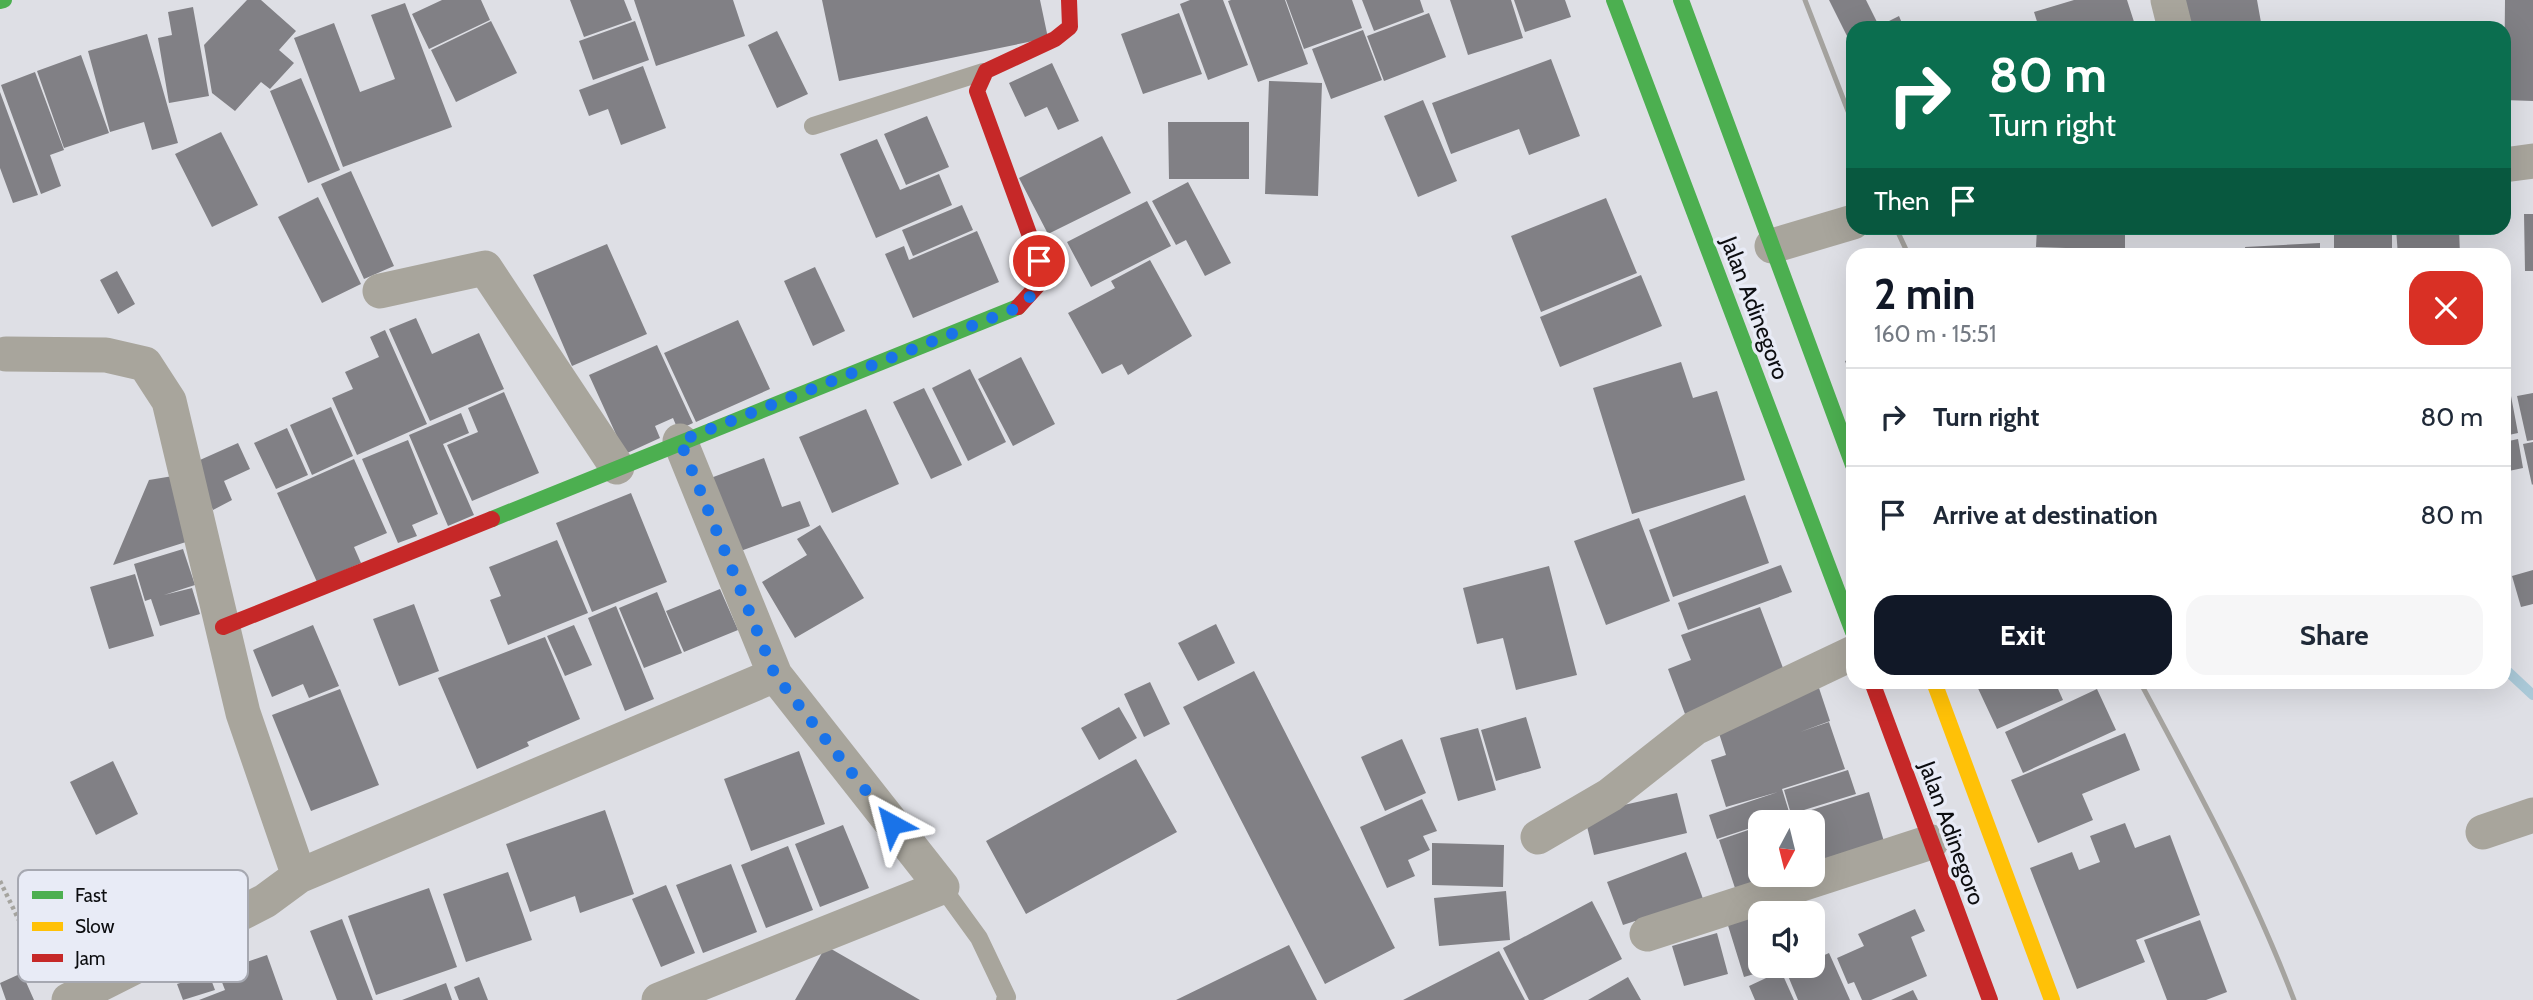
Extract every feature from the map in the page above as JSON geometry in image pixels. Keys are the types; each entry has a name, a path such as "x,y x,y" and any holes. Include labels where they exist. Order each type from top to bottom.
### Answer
{"main road":[{"path":"223,627 680,441 1012,310 1032,298 1041,271 977,91 986,71 1055,39 1070,27 1069,0"},
{"name":"Jalan Adinegoro","path":"1614,0 1846,613"},
{"name":"Jalan Adinegoro","path":"1681,0 1846,446"},
{"name":"Jalan Adinegoro","path":"1875,689 1990,1000"},
{"name":"Jalan Adinegoro","path":"1937,689 2052,1000"}],"street":[{"path":"2168,0 2173,21"},
{"path":"2511,164 2533,162"},
{"path":"1772,246 1846,224"},
{"path":"380,291 485,268 617,467"},
{"path":"6,354 106,355 145,364 169,401 243,713 299,876"},
{"path":"659,1000 942,887 775,675 680,441"},
{"path":"1538,837 1610,795 1695,728 1846,656"},
{"path":"248,908 265,901 299,876 775,675"},
{"path":"2483,832 2533,815"},
{"path":"1647,934 1931,842"}],"lane":[{"path":"813,126 986,71"},
{"path":"942,887 979,938 1007,997 1005,1000"}],"path":[{"path":"0,881 18,915"}],"building":[{"path":"247,0 261,0 296,31 279,50 294,63 270,89 261,82 235,111 212,93 204,45"},
{"path":"442,0 481,0 490,20 429,49 412,14"},
{"path":"570,0 624,0 632,20 584,37"},
{"path":"634,0 733,0 745,36 656,66"},
{"path":"822,0 1040,0 1048,38 839,81"},
{"path":"1190,0 1223,0 1248,65 1208,80 1180,4"},
{"path":"1285,0 1308,64 1258,82 1228,1"},
{"path":"1286,0 1352,0 1362,28 1304,49"},
{"path":"1362,0 1420,0 1424,12 1374,31"},
{"path":"1450,0 1511,0 1523,38 1468,55"},
{"path":"1514,0 1565,0 1571,17 1525,32"},
{"path":"1829,0 1866,0 1876,21 1846,21 1846,34"},
{"path":"2074,0 2127,0 2134,21 2037,21 2034,12"},
{"path":"2183,0 2257,0 2261,21 2188,21"},
{"path":"2505,0 2533,0 2533,101 2511,100 2511,21 2505,21"},
{"path":"405,3 452,127 343,167 294,38 334,23 360,92 395,79 371,15"},
{"path":"193,7 209,96 169,103 158,38 172,35 168,12"},
{"path":"1179,13 1202,74 1143,94 1121,34"},
{"path":"1429,13 1446,57 1384,81 1367,36"},
{"path":"491,21 517,73 456,102 431,50"},
{"path":"635,21 649,60 593,80 579,41"},
{"path":"1363,30 1382,80 1331,99 1312,49"},
{"path":"777,31 808,94 777,108 748,45"},
{"path":"147,34 178,143 152,150 144,122 110,132 88,51"},
{"path":"81,55 109,133 64,148 37,71"},
{"path":"1551,59 1580,136 1529,155 1519,129 1451,154 1432,103"},
{"path":"1052,63 1079,121 1058,130 1047,107 1025,117 1009,83"},
{"path":"643,66 666,128 621,145 608,109 589,116 579,90"},
{"path":"35,72 64,150 50,155 61,186 41,194 1,85"},
{"path":"301,78 340,170 308,183 270,91"},
{"path":"1269,81 1322,83 1318,196 1265,194"},
{"path":"0,92 38,195 13,203 0,168"},
{"path":"1423,100 1457,181 1418,197 1384,116"},
{"path":"927,116 949,167 906,185 884,134"},
{"path":"1168,122 1249,122 1249,179 1169,179"},
{"path":"221,132 258,205 212,227 175,154"},
{"path":"1102,136 1131,193 1048,234 1019,178"},
{"path":"877,139 900,190 939,174 952,205 876,238 840,154"},
{"path":"351,171 394,266 364,279 321,184"},
{"path":"1188,182 1231,263 1205,276 1186,240 1176,245 1152,201"},
{"path":"318,197 361,284 322,303 278,217"},
{"path":"1606,198 1637,273 1541,312 1511,236"},
{"path":"1147,201 1171,246 1091,287 1067,242"},
{"path":"962,205 973,230 913,256 902,230"},
{"path":"2524,214 2533,214 2533,271 2525,271"},
{"path":"977,231 999,282 913,318 885,254 904,246 909,260"},
{"path":"2037,235 2125,235 2125,248 2036,247"},
{"path":"2334,235 2392,235 2392,248 2334,248"},
{"path":"2396,235 2459,235 2460,248 2397,248"},
{"path":"2320,243 2320,248 2245,247"},
{"path":"607,244 647,334 572,366 533,275"},
{"path":"1150,260 1192,336 1128,375 1122,364 1102,374 1068,313 1115,288 1111,281"},
{"path":"815,267 845,331 813,346 784,281"},
{"path":"117,271 135,304 118,314 100,280"},
{"path":"1641,275 1662,326 1560,367 1540,317"},
{"path":"416,318 432,354 479,333 504,389 430,421 389,329"},
{"path":"738,320 770,389 696,422 664,353"},
{"path":"385,330 427,424 357,455 332,398 353,389 345,372 379,357 370,337"},
{"path":"657,345 693,423 678,430 673,418 655,426 660,438 625,454 589,375"},
{"path":"1021,357 1055,424 1013,446 978,379"},
{"path":"1681,362 1693,398 1717,391 1745,480 1632,514 1593,388"},
{"path":"970,369 1006,442 968,461 932,388"},
{"path":"924,388 962,465 931,479 893,402"},
{"path":"504,392 539,473 472,501 447,445 478,432 468,408"},
{"path":"2533,393 2533,440 2527,441 2517,396"},
{"path":"2511,396 2518,433 2511,434"},
{"path":"331,407 353,456 312,475 290,425"},
{"path":"866,409 899,484 832,513 799,437"},
{"path":"461,413 469,433 443,444 474,515 448,526 409,435"},
{"path":"287,428 308,475 276,489 254,443"},
{"path":"2518,439 2523,468 2511,471 2511,440"},
{"path":"408,440 438,514 412,525 417,536 398,543 362,459"},
{"path":"2533,442 2533,484 2532,485 2523,444"},
{"path":"238,443 250,469 224,481 232,500 213,510 191,464"},
{"path":"764,458 782,507 800,501 810,526 735,553 708,479"},
{"path":"354,459 387,533 354,547 361,563 317,582 277,493"},
{"path":"173,476 186,542 113,565 149,480"},
{"path":"631,493 667,582 592,612 556,523"},
{"path":"1745,495 1769,563 1673,597 1649,530"},
{"path":"1639,518 1670,601 1606,625 1574,541"},
{"path":"820,525 864,598 795,638 762,582 807,555 797,539"},
{"path":"557,540 588,613 508,645 490,600 501,596 489,567"},
{"path":"183,549 195,585 164,595 192,588 200,614 160,626 151,599 145,601 134,564"},
{"path":"1781,565 1792,592 1688,630 1678,603"},
{"path":"1549,566 1577,675 1516,690 1503,638 1477,644 1463,588"},
{"path":"2533,570 2533,604 2521,607 2512,576"},
{"path":"135,574 154,636 109,649 90,587"},
{"path":"720,589 738,630 684,652 666,611"},
{"path":"657,592 682,653 644,668 619,608"},
{"path":"414,604 439,671 399,686 373,619"},
{"path":"616,606 654,699 625,711 588,618"},
{"path":"1760,607 1786,676 1685,714 1668,669 1691,660 1681,635"},
{"path":"1216,624 1235,663 1198,681 1178,643"},
{"path":"313,625 339,686 309,698 303,684 272,697 253,650"},
{"path":"574,625 592,665 565,676 547,636"},
{"path":"545,637 580,719 527,742 529,746 477,769 438,678"},
{"path":"1254,671 1395,948 1325,984 1183,707"},
{"path":"1150,682 1170,724 1144,737 1124,694"},
{"path":"1819,688 1830,721 1800,732 1829,722 1845,769 1782,789 1788,810 1748,810 1748,829 1717,839 1709,815 1778,792 1726,807 1711,760 1726,755 1715,721"},
{"path":"340,689 379,785 311,811 272,715"},
{"path":"1978,689 2058,689 2063,700 1997,729"},
{"path":"2097,689 2116,730 2023,773 2005,732"},
{"path":"1119,707 1137,738 1099,760 1081,728"},
{"path":"1526,717 1541,768 1496,781 1481,730"},
{"path":"1478,728 1496,790 1458,801 1440,738"},
{"path":"2125,733 2140,770 2082,794 2093,820 2038,843 2011,780"},
{"path":"1402,739 1426,793 1385,811 1361,757"},
{"path":"799,751 825,824 751,851 724,779"},
{"path":"1136,759 1177,832 1026,914 986,841"},
{"path":"113,761 138,814 96,835 70,782"},
{"path":"1848,770 1856,794 1804,810 1790,810 1784,790"},
{"path":"1869,792 1886,848 1825,866 1825,810 1811,810"},
{"path":"1677,793 1687,833 1594,855 1584,814"},
{"path":"1422,799 1437,831 1423,836 1430,850 1408,860 1415,876 1387,888 1360,827"},
{"path":"605,810 634,894 580,913 575,896 530,912 506,844"},
{"path":"2125,823 2135,848 2170,835 2200,915 2136,940 2145,962 2077,989 2030,868 2072,852 2079,870 2100,862 2090,836"},
{"path":"843,825 869,888 820,907 795,844"},
{"path":"1748,830 1748,887 1757,887 1737,894 1719,840"},
{"path":"1432,843 1504,845 1503,887 1432,885"},
{"path":"788,846 813,910 766,928 741,865"},
{"path":"1686,852 1706,907 1640,932 1635,921 1623,925 1607,882"},
{"path":"731,864 757,932 703,953 676,885"},
{"path":"508,872 532,940 466,962 443,894"},
{"path":"666,885 695,953 661,967 632,899"},
{"path":"429,888 457,967 376,995 348,916"},
{"path":"1506,891 1510,940 1439,946 1434,898"},
{"path":"1592,901 1622,959 1543,1000 1529,1000 1503,948"},
{"path":"1915,909 1925,931 1911,937 1927,976 1871,1000 1862,1000 1854,982 1848,984 1837,958 1864,946 1858,934"},
{"path":"1748,912 1748,976 1744,977 1726,919"},
{"path":"342,919 373,1000 337,1000 310,931"},
{"path":"2200,920 2227,992 2206,1000 2167,1000 2144,940"},
{"path":"1717,933 1728,974 1684,986 1672,946"},
{"path":"1289,945 1317,1000 1176,1000"},
{"path":"826,946 920,1000 795,1000"},
{"path":"1499,951 1525,1000 1403,1000"},
{"path":"1829,953 1850,1000 1798,1000 1789,978 1825,978 1825,955"},
{"path":"267,955 283,1000 199,1000 225,990 222,982 248,982 248,962"},
{"path":"18,975 18,982 26,982 34,1000 6,1000 0,983"},
{"path":"479,977 488,1000 459,1000 454,987"},
{"path":"1628,977 1641,1000 1588,1000"},
{"path":"1766,978 1784,978 1794,1000 1755,1000 1749,986"},
{"path":"212,982 215,990 183,1000 177,984"},
{"path":"446,983 452,1000 402,1000"},
{"path":"1913,990 1918,1000 1891,1000"}],"waterway":[{"path":"2511,675 2533,695"}],"railway":[{"path":"1805,0 1846,106"},
{"path":"1899,235 1905,248"},
{"path":"2144,689 2242,878 2294,1000"}],"traffic: fast":[{"path":"0,1 4,0"},
{"path":"1614,0 1846,613"},
{"path":"1681,0 1846,446"},
{"path":"492,519 1018,307"}],"traffic: slow":[{"path":"1937,689 2052,1000"}],"traffic: jam":[{"path":"1018,307 1038,285 1039,261 977,91 986,71 1055,39 1070,27 1069,0"},
{"path":"223,627 492,519"},
{"path":"1875,689 1990,1000"}],"route":[{"path":"892,824 775,675 680,441 1012,310 1032,298 1039,285 1039,261"}]}
